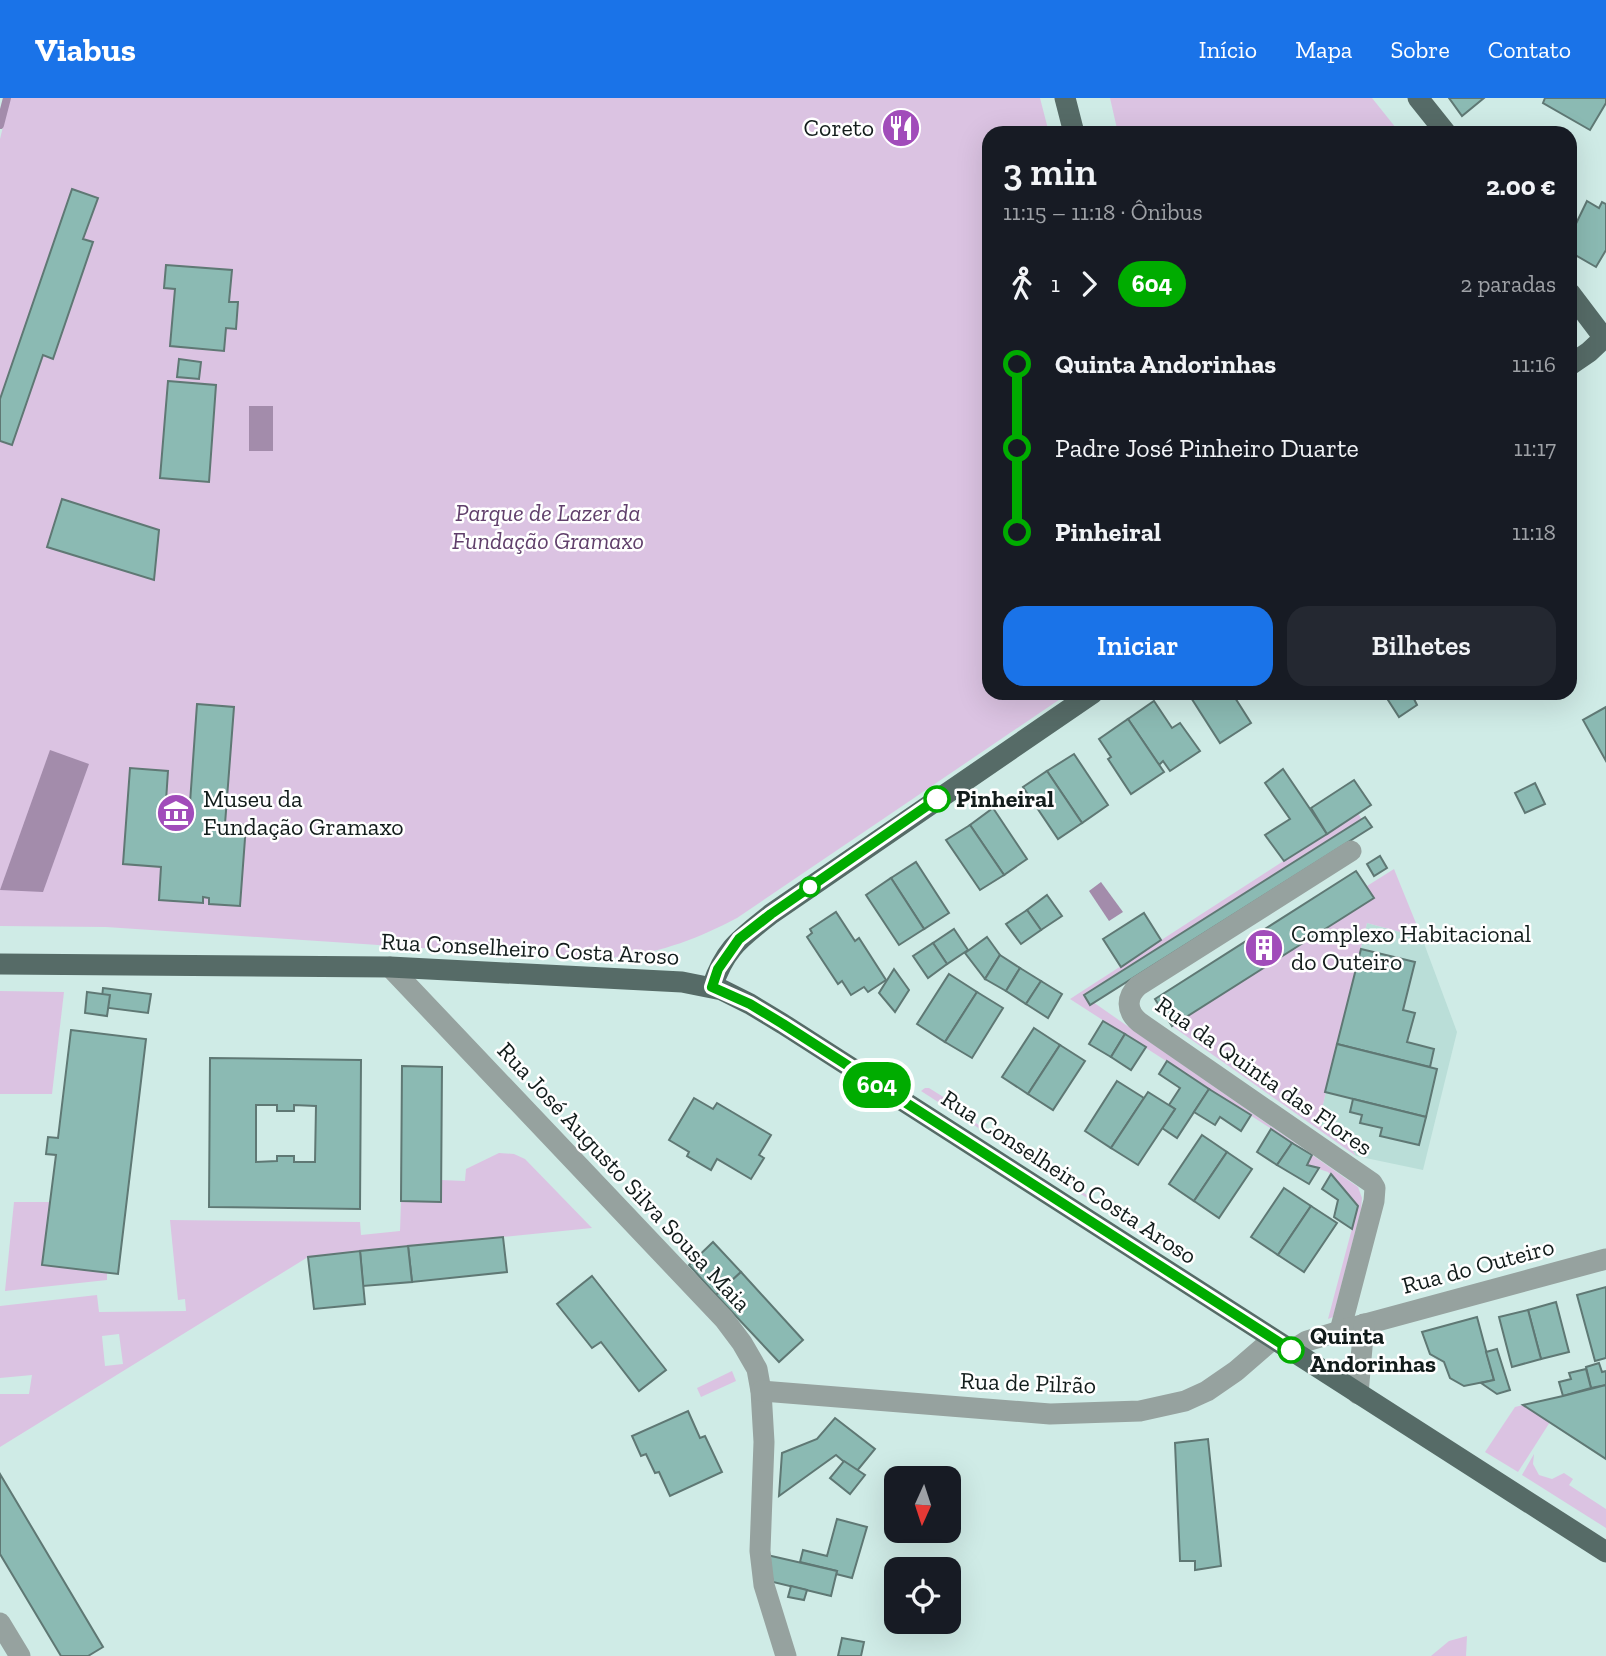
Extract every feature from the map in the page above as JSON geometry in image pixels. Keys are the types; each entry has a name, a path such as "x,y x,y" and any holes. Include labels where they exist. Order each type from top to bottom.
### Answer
{"main road":[{"path":"1065,98 1072,126"},
{"path":"1419,98 1441,126"},
{"path":"1577,302 1605,338 1577,360"},
{"path":"712,987 718,969 732,946 764,920 1083,700"},
{"name":"Rua Conselheiro Costa Aroso","path":"0,964 390,967 653,980 712,987 772,1017 1606,1552"}],"street":[{"name":"Rua da Quinta das Flores","path":"1340,1331 1374,1200 1375,1188 1372,1183 1139,1022 1131,1014 1128,1003 1130,995 1138,985 1352,851"},
{"name":"Rua José Augusto Silva Sousa Maia","path":"390,967 724,1318 757,1369 764,1442 760,1551 764,1585 786,1656"},
{"name":"Rua do Outeiro","path":"1282,1345 1307,1341 1606,1259"},
{"path":"1358,1394 1364,1324"},
{"name":"Rua de Pilrão","path":"761,1391 1050,1414 1140,1411 1185,1401 1207,1391 1282,1345"},
{"path":"0,1623 20,1656"}],"shaded area":[{"path":"249,406 273,406 273,451 249,451"},
{"path":"50,750 89,764 43,892 0,890"},
{"path":"1101,882 1123,912 1109,921 1089,891"},
{"path":"1367,923 1422,938 1457,1032 1423,1170 1356,1156 1341,1131 1318,1125"}],"green space":[{"name":"Parque de Lazer da Fundação Gramaxo","path":"10,98 1040,98 1047,126 982,126 982,700 1059,700 737,918 695,938 650,952 612,958 560,957 106,927 0,926 0,139"},
{"path":"1110,98 1372,98 1394,126 1116,126"},
{"path":"1358,813 1362,820 1093,1002 1358,1187 1362,1198 1361,1210 1333,1317 1328,1319 1358,1206 1328,1172 1307,1165 1312,1155 1070,999"},
{"path":"1394,869 1422,938 1367,923 1318,1125 1341,1131 1356,1156 1172,1026 1373,898 1367,886"},
{"path":"0,991 64,992 52,1094 0,1094"},
{"path":"925,1088 945,1098 945,1103 1172,1250 1171,1252 921,1091"},
{"path":"499,1153 514,1154 525,1159 592,1228 308,1257 0,1447 0,1394 29,1394 32,1375 0,1378 0,1306 97,1295 99,1312 186,1311 185,1299 178,1300 170,1220 360,1222 361,1235 400,1231 401,1201 440,1202 441,1180 465,1181 466,1169","holes":["119,1334 123,1364 105,1366 102,1336"]},
{"path":"14,1202 50,1202 43,1265 107,1273 107,1280 5,1291"},
{"path":"732,1371 736,1381 701,1397 697,1388"},
{"path":"1523,1405 1550,1422 1518,1472 1485,1452 1515,1407"},
{"path":"1534,1454 1533,1464 1539,1475 1552,1479 1564,1473 1573,1479 1569,1485 1606,1509 1606,1528 1522,1475"},
{"path":"1467,1636 1466,1656 1431,1656 1449,1641"}],"building":[{"path":"1449,98 1484,98 1462,116"},
{"path":"1545,98 1606,98 1606,103 1590,130 1543,103"},
{"path":"72,189 98,198 83,239 93,242 53,359 43,355 12,445 0,441 0,399"},
{"path":"1587,201 1599,208 1602,202 1606,204 1606,250 1596,267 1577,256 1577,222"},
{"path":"166,265 232,270 229,302 238,302 236,329 226,328 224,351 170,346 175,289 164,288"},
{"path":"179,359 201,362 199,379 177,377"},
{"path":"168,381 216,385 209,482 160,478"},
{"path":"62,499 159,530 154,580 47,547"},
{"path":"1192,700 1236,700 1251,723 1220,743"},
{"path":"1388,700 1414,700 1417,705 1399,717"},
{"path":"1154,701 1172,728 1180,723 1200,751 1170,771 1163,761 1159,765 1128,719"},
{"name":"Museu da Fundação Gramaxo","path":"197,704 234,707 225,824 246,825 240,906 209,904 209,898 203,897 203,903 159,900 161,867 123,864 130,768 168,771 166,801 190,803"},
{"path":"1606,707 1606,761 1583,720"},
{"path":"1128,719 1164,772 1131,794 1108,759 1111,757 1099,739"},
{"path":"1074,754 1108,805 1082,823 1047,771"},
{"path":"1283,769 1327,834 1284,861 1265,835 1290,819 1265,783"},
{"path":"1047,771 1082,823 1058,839 1023,787"},
{"path":"1354,780 1371,805 1327,834 1311,808"},
{"path":"1535,783 1545,804 1525,813 1515,793"},
{"path":"993,808 1027,859 1004,875 970,825"},
{"path":"1365,817 1372,827 1090,1005 1084,995"},
{"path":"970,825 1004,875 980,890 946,840"},
{"path":"1380,856 1387,868 1374,876 1367,864"},
{"path":"916,862 949,913 924,929 891,878"},
{"name":"Complexo Habitacional do Outeiro","path":"1356,871 1374,898 1172,1026 1155,999"},
{"path":"891,878 924,929 899,945 866,895"},
{"path":"1047,895 1062,916 1041,930 1027,910"},
{"path":"1027,910 1041,930 1021,944 1006,924"},
{"path":"836,912 855,941 859,938 886,980 868,992 864,987 851,995 842,981 838,984 807,937 812,933 810,929"},
{"path":"1144,913 1161,940 1121,967 1103,939"},
{"path":"954,929 968,950 947,964 933,943"},
{"path":"987,937 1000,955 985,979 965,953"},
{"path":"933,943 947,964 928,978 913,956"},
{"path":"1361,949 1415,962 1403,1010 1415,1013 1407,1042 1434,1049 1430,1067 1337,1044"},
{"path":"1000,955 1020,968 1006,991 985,979"},
{"path":"1020,968 1041,981 1026,1004 1006,991"},
{"path":"894,969 909,990 895,1012 879,993"},
{"path":"949,974 977,992 945,1042 917,1024"},
{"path":"1041,981 1062,994 1048,1018 1026,1004"},
{"path":"103,988 151,994 148,1013 101,1007"},
{"path":"87,992 110,995 107,1016 85,1013"},
{"path":"977,992 1003,1008 972,1058 945,1042"},
{"path":"1103,1021 1125,1034 1111,1057 1089,1044"},
{"path":"1034,1028 1060,1045 1028,1094 1002,1077"},
{"path":"71,1030 146,1039 118,1274 42,1265 56,1155 46,1154 48,1137 58,1138"},
{"path":"1125,1034 1146,1047 1131,1070 1111,1057"},
{"path":"1337,1044 1437,1069 1426,1117 1325,1092"},
{"path":"1060,1045 1085,1061 1053,1110 1028,1094"},
{"path":"210,1058 361,1060 360,1209 209,1207","holes":["256,1105 277,1105 277,1111 294,1111 294,1105 316,1106 315,1162 294,1162 294,1156 277,1156 277,1161 256,1162"]},
{"path":"1167,1061 1209,1089 1177,1138 1162,1128 1175,1109 1169,1105 1180,1088 1159,1074"},
{"path":"402,1066 442,1067 441,1202 401,1201"},
{"path":"1117,1081 1144,1098 1111,1148 1085,1131"},
{"path":"1209,1089 1251,1115 1241,1131 1220,1117 1215,1125 1194,1112"},
{"path":"1148,1092 1175,1109 1138,1165 1111,1148"},
{"path":"694,1098 713,1109 717,1103 771,1135 759,1155 764,1158 751,1179 717,1159 711,1170 687,1156 689,1152 669,1140"},
{"path":"1353,1099 1426,1117 1419,1145 1380,1136 1382,1128 1360,1123 1362,1115 1350,1112"},
{"path":"1271,1129 1292,1143 1277,1165 1257,1152"},
{"path":"1202,1135 1227,1152 1194,1201 1169,1184"},
{"path":"1292,1143 1312,1155 1307,1165 1319,1168 1309,1184 1277,1165"},
{"path":"1227,1152 1252,1169 1219,1218 1194,1201"},
{"path":"1331,1174 1358,1206 1352,1229 1334,1217 1338,1200 1322,1189"},
{"path":"1284,1188 1311,1206 1278,1255 1251,1237"},
{"path":"1311,1206 1337,1223 1304,1272 1278,1255"},
{"path":"503,1237 507,1272 412,1282 408,1246"},
{"path":"713,1242 741,1272 716,1295 689,1265"},
{"path":"408,1246 412,1282 363,1286 360,1251"},
{"path":"360,1251 365,1304 314,1309 308,1257"},
{"path":"741,1272 803,1340 779,1362 716,1295"},
{"path":"592,1276 666,1370 639,1391 601,1342 592,1348 557,1304"},
{"path":"1606,1287 1606,1358 1595,1361 1577,1295"},
{"path":"1556,1302 1569,1352 1541,1359 1528,1310"},
{"path":"1528,1310 1541,1359 1512,1367 1499,1317"},
{"path":"1477,1317 1494,1380 1464,1386 1450,1378 1444,1362 1430,1354 1422,1332"},
{"path":"1497,1349 1510,1390 1497,1394 1481,1383 1494,1380 1486,1352"},
{"path":"1599,1363 1602,1372 1606,1371 1606,1385 1591,1388 1586,1367"},
{"path":"1586,1369 1591,1388 1563,1396 1559,1382 1571,1379 1569,1373"},
{"path":"1606,1385 1606,1459 1523,1405 1563,1396"},
{"path":"688,1411 700,1438 705,1436 722,1472 670,1496 659,1472 655,1473 646,1454 641,1456 632,1436"},
{"path":"835,1418 875,1449 856,1472 836,1455 779,1496 782,1453 817,1439"},
{"path":"1208,1439 1221,1566 1195,1570 1195,1561 1180,1561 1175,1443"},
{"path":"844,1461 865,1475 850,1494 830,1478"},
{"path":"0,1474 103,1647 88,1656 61,1656 0,1554"},
{"path":"837,1519 867,1527 852,1578 836,1574 837,1571 800,1562 803,1550 827,1556"},
{"path":"767,1555 837,1571 831,1596 773,1582"},
{"path":"791,1586 807,1590 804,1600 788,1597"},
{"path":"842,1638 864,1642 861,1656 838,1656"}],"waterway":[{"path":"0,125 7,98"}],"bus line":[{"name":"604","path":"937,799 739,939 718,969 712,987 750,1004 783,1024 1291,1350"}],"place":[{"name":"Coreto","path":"901,128"},
{"name":"Pinheiral","path":"937,799"},
{"name":"Museu da Fundação Gramaxo","path":"176,813"},
{"name":"Complexo Habitacional do Outeiro","path":"1264,948"},
{"name":"Quinta Andorinhas","path":"1291,1350"}]}
